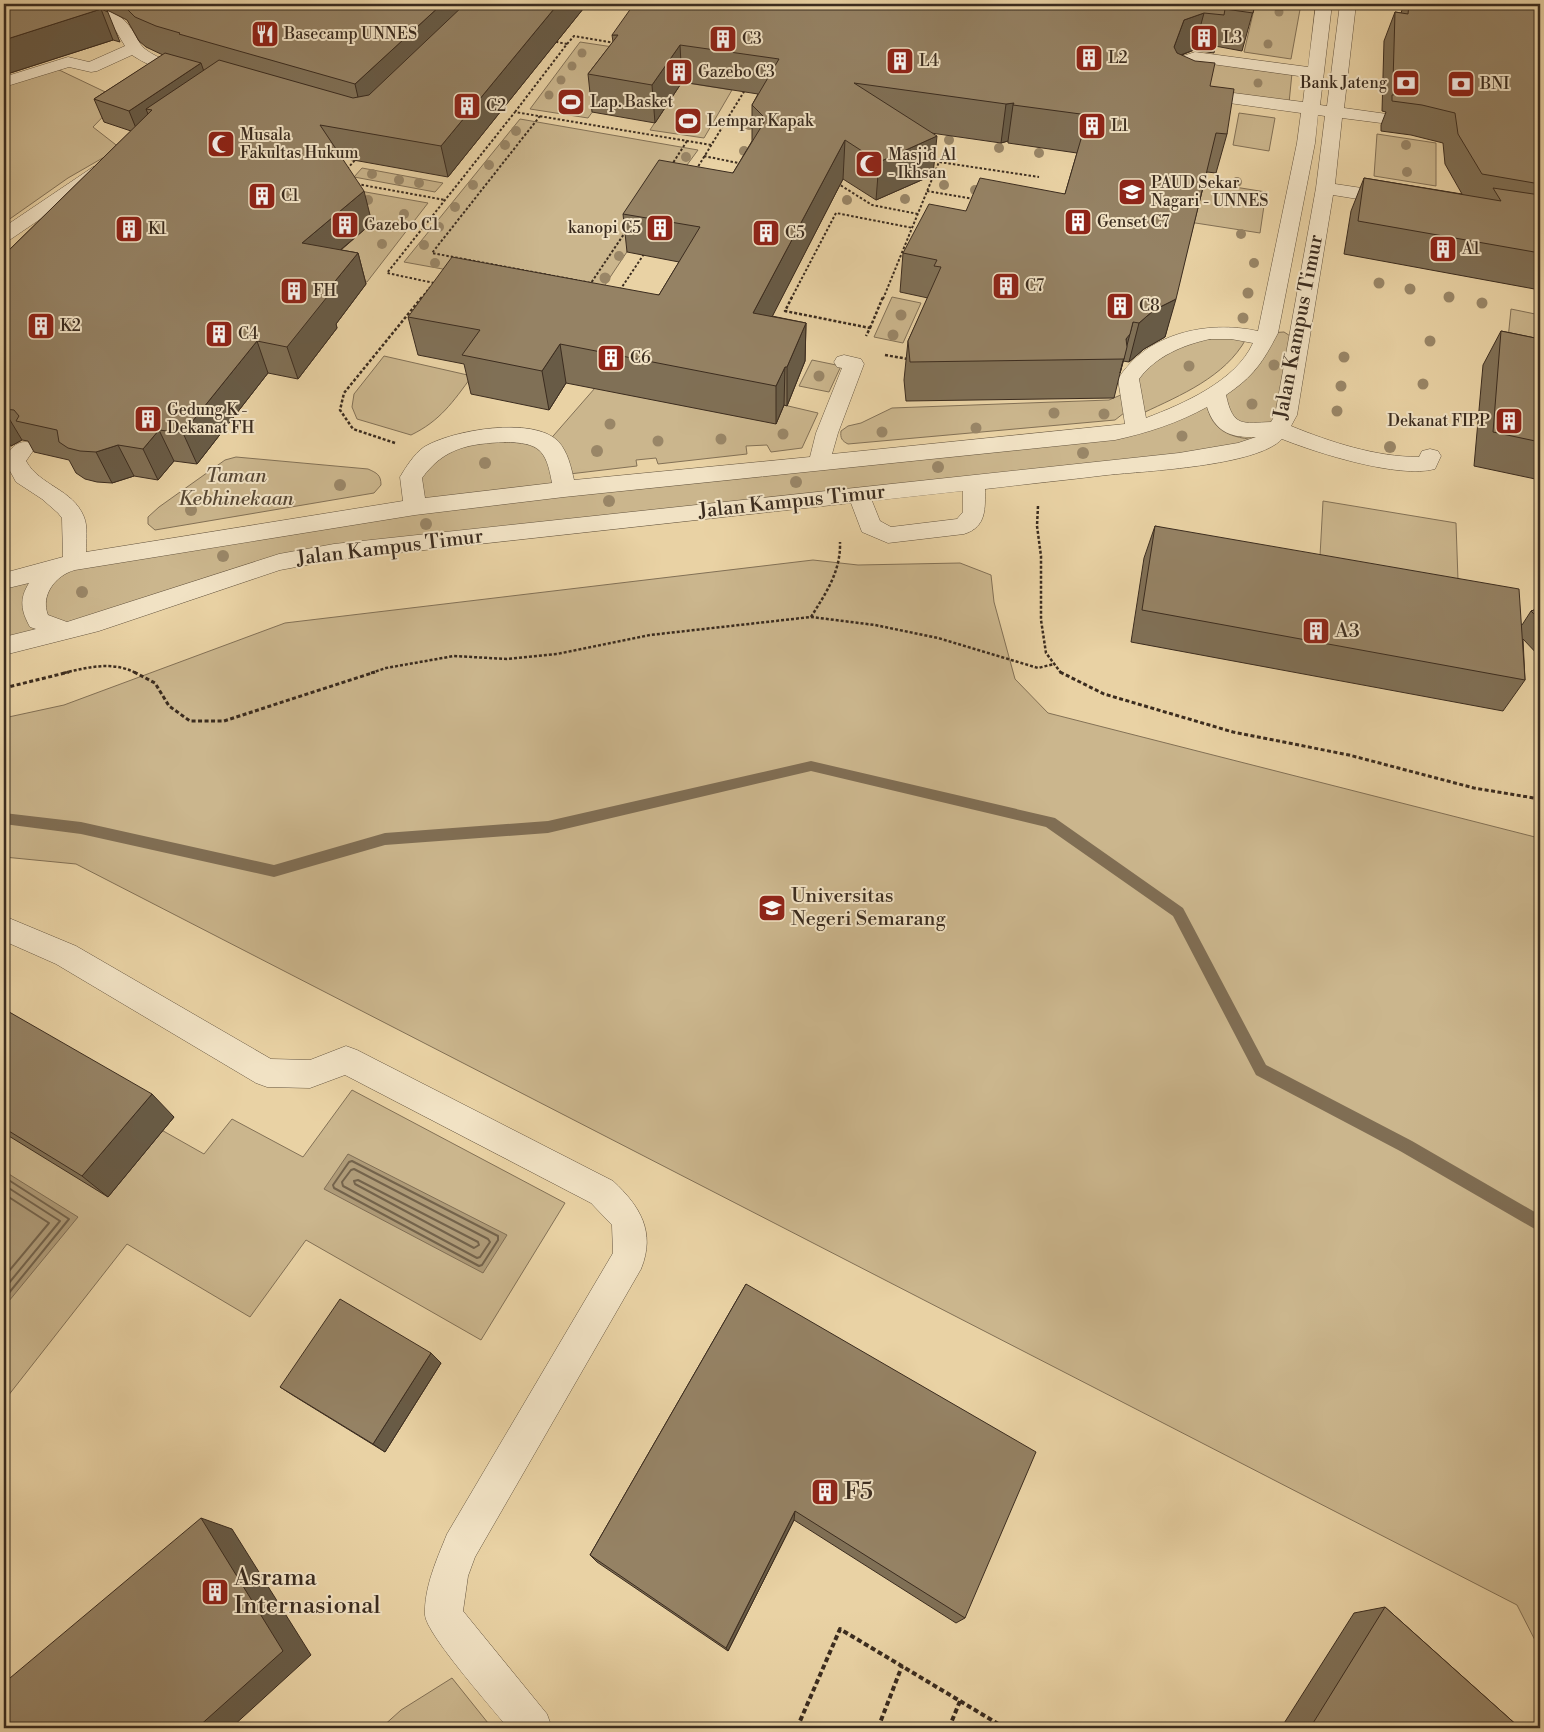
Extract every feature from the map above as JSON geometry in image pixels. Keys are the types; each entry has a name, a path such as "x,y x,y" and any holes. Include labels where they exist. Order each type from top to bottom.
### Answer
{"street":[{"path":"80,4 120,25 138,52 173,68 208,79"},
{"name":"Jalan Kampus Timur","path":"4,581 66,564 415,507 819,462 1070,438 1137,429 1178,413 1206,400 1256,357 1268,332 1302,168 1324,4"},
{"name":"Jalan Kampus Timur","path":"4,646 90,625 226,578 288,560 334,552 1179,460 1254,446 1267,441 1278,430 1286,415 1325,188 1348,4"},
{"path":"4,82 68,62 91,67 134,48"},
{"path":"1315,73 1195,56 1183,62 1175,86 1192,93 1311,108 1334,120 1381,118"},
{"path":"4,235 113,162"},
{"path":"1325,188 1408,202"},
{"path":"1137,429 1128,379 1146,357 1180,341 1212,333 1235,333 1264,339"},
{"path":"819,462 852,359"},
{"path":"1215,392 1217,406 1228,424 1238,429 1252,431 1278,430 1298,438 1392,462 1412,465 1427,464 1430,456"},
{"path":"415,507 411,477 430,454 455,441 494,436 523,435 547,443 558,459 564,489"},
{"path":"24,448 15,460 24,478 50,494 66,507 73,518 66,564 42,582 32,596 34,612 39,621 65,630"},
{"path":"859,495 870,526 888,535 964,526 974,514 974,482"},
{"path":"4,928 66,955 267,1074 310,1074 346,1060 602,1192 623,1211 630,1229 629,1257 460,1547 449,1576 444,1616 464,1644 533,1728"}],"path":[{"path":"443,284 387,273 574,36 623,44"},
{"path":"548,41 567,44"},
{"path":"695,171 747,87"},
{"path":"515,112 711,145"},
{"path":"540,116 432,253 591,283 629,227"},
{"path":"667,171 687,141"},
{"path":"342,175 360,156"},
{"path":"704,156 748,164"},
{"path":"917,361 852,359 870,328 914,228 940,162 1039,177"},
{"path":"830,179 872,205 918,214"},
{"path":"354,184 445,200"},
{"path":"927,191 974,199"},
{"path":"870,328 786,311 836,213 914,228"},
{"path":"617,295 648,248"},
{"path":"430,454 353,428 340,410 344,393 352,382 434,283"},
{"path":"1041,474 1037,526 1041,556 1041,620 1046,653 1062,674 1104,694 1233,732 1348,755 1474,788 1540,799"},
{"path":"811,617 832,580 841,552 839,534"},
{"path":"4,688 95,665 127,668 155,683 169,706 190,722 224,721 386,668 454,656 507,659 549,655 650,635 811,617 875,625 938,638 1038,668 1054,664"},
{"path":"797,1728 840,1629 1005,1728"},
{"path":"878,1728 902,1666"},
{"path":"949,1728 960,1701"}],"green space":[{"path":"1252,4 1301,4 1291,59 1244,52 1255,5"},
{"path":"580,42 745,67 616,72 732,90 704,138 650,130 667,104 606,93 588,118 530,109"},
{"path":"1193,61 1292,73 1289,103 1193,90"},
{"path":"55,68 120,99 93,127 120,148 68,178 4,223 4,81"},
{"path":"1239,113 1275,118 1269,151 1233,145"},
{"path":"520,119 698,150 662,199 597,297 404,262"},
{"path":"1377,134 1436,143 1436,186 1374,176"},
{"path":"362,168 443,183 435,192 354,177"},
{"path":"1197,181 1266,192 1260,233 1189,222"},
{"path":"343,188 428,203 367,282 278,265"},
{"path":"892,297 921,303 903,343 874,337"},
{"path":"1511,309 1540,315 1540,377 1505,369"},
{"path":"1284,332 1298,341 1278,430 1238,429 1215,392 1268,333"},
{"path":"1217,335 1246,339 1226,364 1201,384 1143,413 1137,386 1142,370 1150,362 1172,350"},
{"path":"384,356 472,376 438,417 411,435 357,419 352,407 354,394"},
{"path":"812,360 841,366 829,392 799,386"},
{"path":"595,388 784,405 818,413 802,448 771,452 767,445 746,446 747,454 658,464 656,458 636,460 637,466 561,475 564,489 1115,433 1206,400 1213,421 1226,433 1267,441 1254,446 334,552 4,646 4,581 39,576 35,612 59,567 415,507 411,477 430,454 494,436 547,443"},
{"path":"1123,394 1124,413 1115,420 848,444 841,437 841,431 848,426 861,423 892,408 1109,400"},
{"name":"Taman Kebhinekaan","path":"236,457 368,469 378,475 381,485 374,493 155,530 148,524 148,517 159,507 225,460"},
{"path":"1323,501 1456,523 1458,580 1320,556"},
{"path":"813,560 858,565 960,563 991,575 994,602 1015,679 1048,713 1535,837 1540,835 1540,1650 1517,1605 76,864 4,857 4,718 64,705 285,623"},
{"path":"4,1041 204,1154 232,1119 303,1157 352,1090 565,1203 481,1340 306,1240 250,1317 127,1244 4,1401"},
{"path":"452,1678 492,1728 381,1728 401,1710"}],"water":[{"path":"348,1154 507,1235 483,1273 324,1189"},
{"path":"4,1171 78,1217 4,1307"}],"building":[{"path":"4,4 103,4 108,12 101,9 4,40"},
{"path":"124,4 442,4 355,84 179,34 135,17"},
{"path":"465,4 558,4 441,146 320,125 364,191 302,243 358,253 323,296 327,297 287,347 257,341 183,433 159,430 143,449 118,445 96,452 68,448 59,442 57,430 16,421 19,416 14,410 4,409 4,255 152,110 146,109 219,60 353,98 369,95"},
{"path":"634,4 1255,4 1253,13 1225,9 1224,15 1204,13 1184,20 1174,47 1177,53 1195,61 1215,63 1210,86 1234,89 1227,134 1216,133 1176,299 1154,310 1139,323 1133,322 1130,334 1126,339 1127,347 1124,359 910,362 908,341 941,267 934,266 937,260 903,253 929,204 966,211 980,178 1065,194 1088,115 1013,105 1014,103 1006,104 854,83 937,136 879,162 845,140 753,313 806,323 787,367 785,367 776,386 560,344 542,371 462,355 480,330 408,317 452,257 659,295 700,227 623,214 659,160 733,173 766,119 752,105 779,59 680,45 652,85 588,74 618,35 612,35"},
{"name":"BNI","path":"1409,4 1510,4 1540,7 1540,184 1482,174 1458,134 1455,113 1422,105 1392,101 1392,95 1400,94 1403,89 1400,83 1393,82 1395,12 1408,14"},
{"path":"165,53 201,63 129,111 94,99"},
{"path":"1364,178 1501,201 1493,188 1540,195 1540,202 1536,207 1540,207 1540,253 1358,221"},
{"path":"1501,331 1540,339 1540,442 1493,432"},
{"path":"1155,526 1519,589 1525,680 1142,610"},
{"path":"1540,608 1540,620 1531,611"},
{"path":"4,1009 152,1094 82,1176 4,1128"},
{"name":"F5","path":"746,1284 1036,1452 965,1618 795,1511 726,1648 590,1555"},
{"path":"340,1299 431,1353 373,1444 280,1387"},
{"name":"Asrama Internasional","path":"201,1518 283,1651 197,1728 4,1728 4,1683"},
{"path":"1385,1607 1520,1728 1310,1728"}],"waterway":[{"path":"4,819 81,828 274,871 385,839 548,827 811,766 1050,822 1178,912 1261,1070 1406,1146 1540,1224"}],"place":[{"name":"Basecamp UNNES","path":"265,34"},
{"name":"L3","path":"1204,38"},
{"name":"C3","path":"723,39"},
{"name":"L2","path":"1089,58"},
{"name":"L4","path":"900,61"},
{"name":"Gazebo C3","path":"679,72"},
{"name":"Bank Jateng","path":"1406,83"},
{"name":"BNI","path":"1461,84"},
{"name":"Lap. Basket","path":"571,102"},
{"name":"C2","path":"467,106"},
{"name":"Lempar Kapak","path":"688,121"},
{"name":"L1","path":"1092,126"},
{"name":"Musala Fakultas Hukum","path":"221,144"},
{"name":"Masjid Al - Ikhsan","path":"869,164"},
{"name":"PAUD Sekar Nagari - UNNES","path":"1132,192"},
{"name":"C1","path":"262,196"},
{"name":"Genset C7","path":"1078,222"},
{"name":"Gazebo C1","path":"345,225"},
{"name":"kanopi C5","path":"660,228"},
{"name":"K1","path":"129,229"},
{"name":"C5","path":"766,233"},
{"name":"A1","path":"1443,249"},
{"name":"C7","path":"1006,286"},
{"name":"FH","path":"294,291"},
{"name":"C8","path":"1120,306"},
{"name":"K2","path":"41,326"},
{"name":"C4","path":"219,334"},
{"name":"C6","path":"611,358"},
{"name":"Gedung K - Dekanat FH","path":"148,419"},
{"name":"Dekanat FIPP","path":"1509,421"},
{"name":"A3","path":"1316,631"},
{"name":"Universitas Negeri Semarang","path":"772,908"},
{"name":"F5","path":"825,1492"},
{"name":"Asrama Internasional","path":"215,1592"}]}
